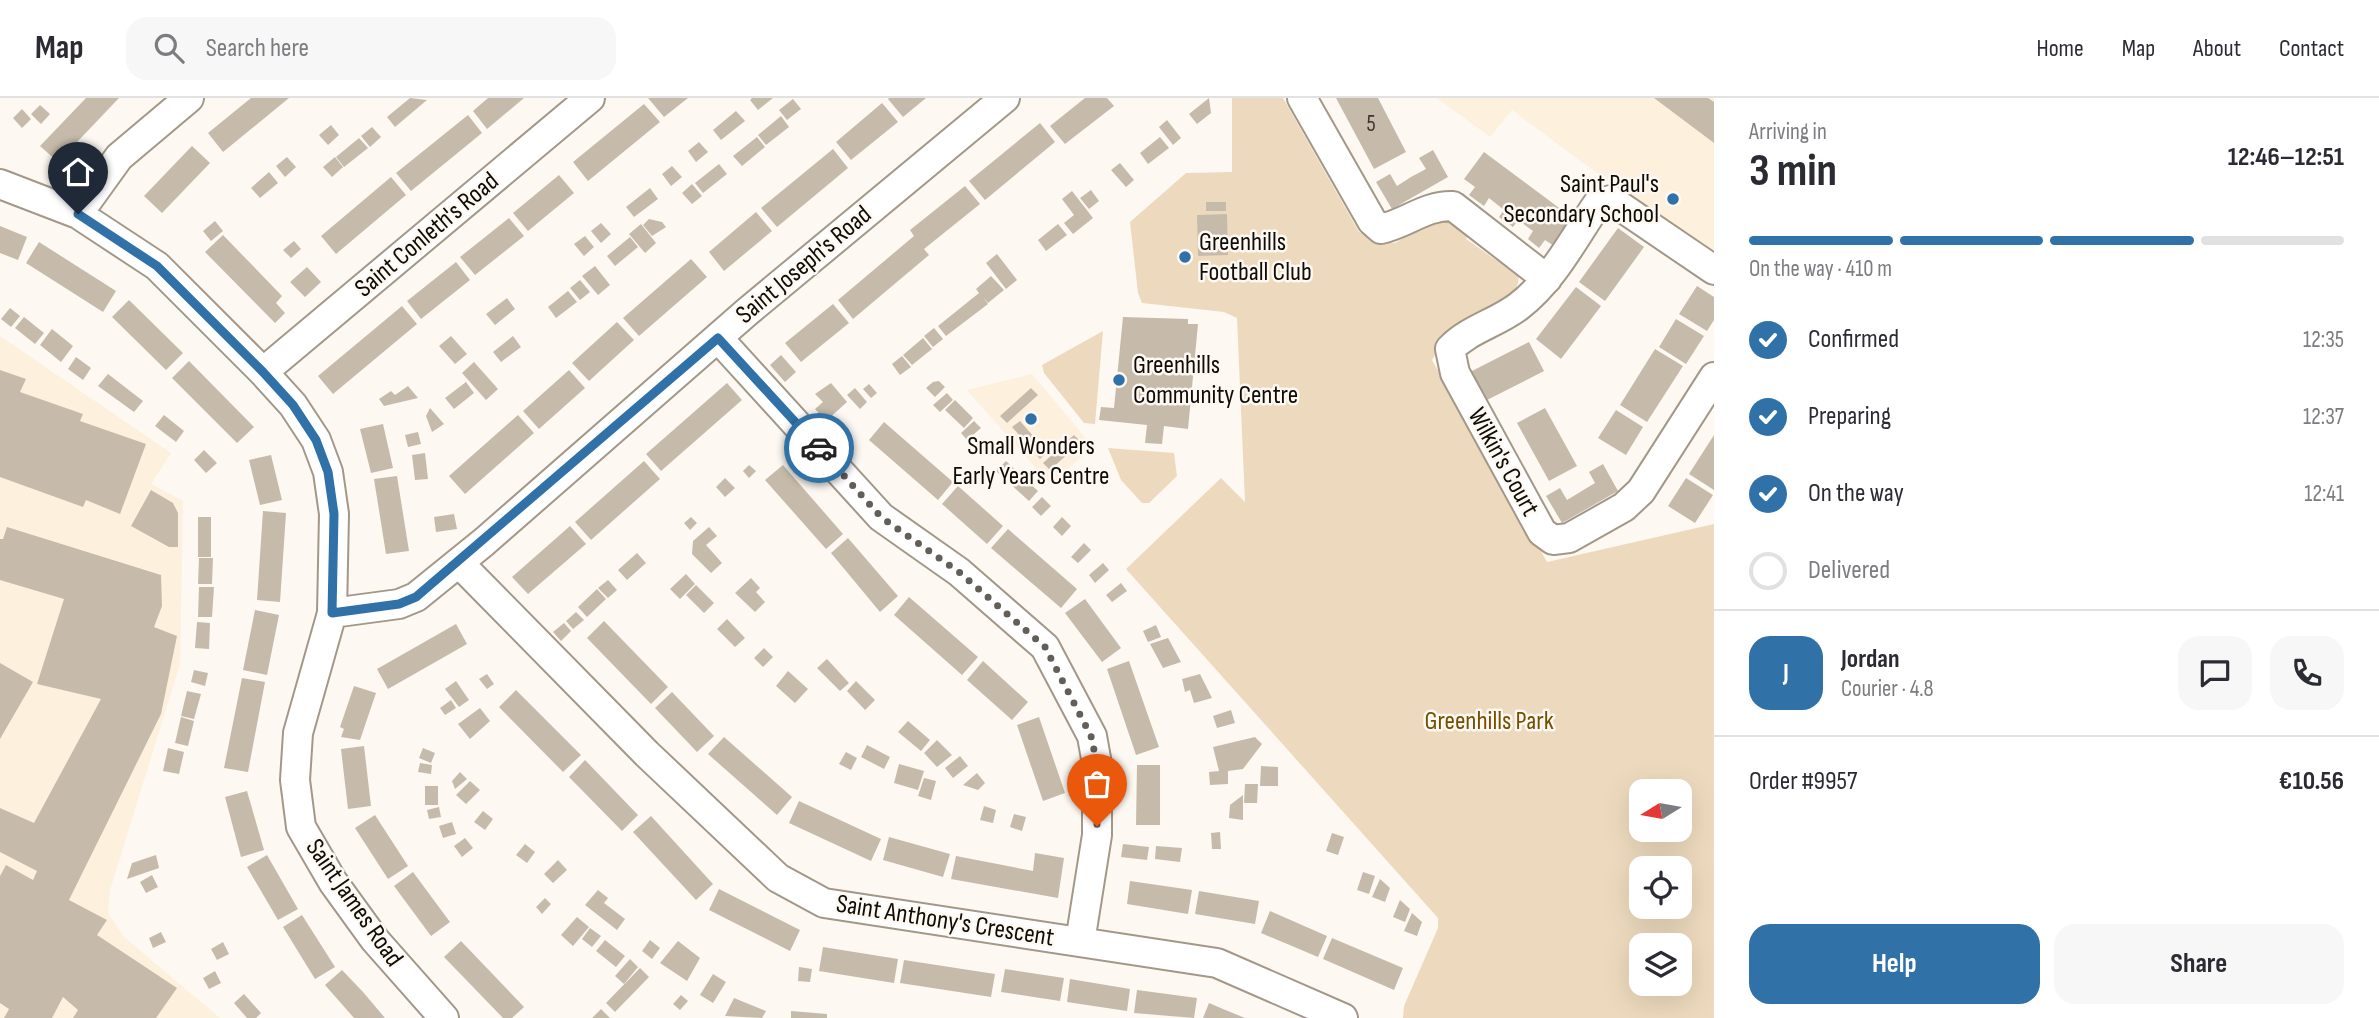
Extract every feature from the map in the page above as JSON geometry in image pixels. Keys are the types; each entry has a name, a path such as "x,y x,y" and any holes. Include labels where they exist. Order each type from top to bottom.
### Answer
{"street":[{"path":"78,214 119,157 189,98"},
{"name":"Saint Conleth's Road","path":"263,372 590,98"},
{"name":"Saint Joseph's Road","path":"332,613 399,604 416,597 1004,98"},
{"path":"1302,98 1372,221 1381,229 1397,225 1436,205 1452,206 1546,279"},
{"name":"Saint James Road","path":"0,184 78,214 157,266 263,372 293,405 310,431 328,472 334,514 332,613 298,733 295,780 301,827 333,883 375,940 444,1018"},
{"name":"Wilkin's Court","path":"1714,270 1611,200 1598,204 1546,279 1518,307 1458,340 1450,349 1455,373 1542,532 1553,540 1569,538 1624,507 1641,491 1714,377"},
{"path":"718,338 881,517 959,572 1045,647 1091,736 1097,764 1097,835 1080,942"},
{"name":"Saint Anthony's Crescent","path":"459,563 647,754 778,878 824,902 1217,963 1343,1018"}],"shaded area":[{"name":"Saint Paul's Secondary School","path":"1437,98 1714,98 1714,260 1512,110 1490,137"},
{"path":"0,336 171,453 151,484 183,501 180,664 110,890 108,913 124,937 220,1018 0,1018"},
{"name":"Small Wonders Early Years Centre","path":"1032,374 1093,447 1050,484 967,390"}],"green space":[{"name":"Greenhills Park","path":"1232,98 1283,98 1359,232 1383,242 1395,243 1431,222 1446,218 1469,234 1466,239 1496,260 1498,257 1518,271 1518,285 1512,295 1502,304 1451,331 1442,340 1432,360 1547,562 1714,524 1714,1018 1403,1018 1404,1006 1438,928 1438,918 1126,569 1221,478 1245,502 1237,318 1224,312 1142,303 1138,293 1130,222 1186,173 1232,172"},
{"path":"1103,331 1095,424 1084,423 1044,373 1042,365"},
{"path":"1108,448 1174,453 1177,476 1149,503 1142,503 1121,480"}],"building":[{"path":"86,98 119,98 58,162 40,146"},
{"path":"251,98 289,98 223,152 208,133"},
{"path":"410,98 427,100 395,127 387,117"},
{"path":"488,98 524,98 487,129 473,111"},
{"path":"648,98 688,98 664,117"},
{"path":"773,98 758,110 750,100"},
{"path":"889,98 926,98 903,117 888,99"},
{"path":"1085,98 1107,98 1114,106 1065,144 1050,126"},
{"path":"1209,98 1211,113 1197,124 1189,114"},
{"path":"1336,98 1378,98 1406,152 1374,169"},
{"path":"1654,98 1708,98 1714,102 1714,143"},
{"path":"793,99 801,109 787,120 779,110"},
{"path":"882,103 898,122 851,160 836,142"},
{"path":"644,104 660,122 588,181 573,162"},
{"path":"40,105 50,114 41,124 31,114"},
{"path":"22,109 31,119 22,128 13,118"},
{"path":"736,111 745,121 721,140 713,130"},
{"path":"468,115 482,133 411,191 396,173"},
{"path":"781,116 789,127 766,145 758,135"},
{"path":"1167,120 1181,138 1173,145 1159,127"},
{"path":"1040,123 1055,142 985,200 969,181"},
{"path":"331,125 339,135 328,145 319,135"},
{"path":"372,127 381,137 370,147 361,136"},
{"path":"757,137 765,147 742,166 733,156"},
{"path":"1160,137 1169,148 1148,164 1140,153"},
{"path":"359,138 368,148 344,167 336,157"},
{"path":"699,142 708,152 696,162 688,151"},
{"path":"192,146 210,163 162,213 144,196"},
{"path":"833,149 848,168 777,227 761,208"},
{"path":"1433,150 1448,177 1392,209 1376,182 1390,174 1397,186 1426,169 1419,158"},
{"path":"1484,152 1574,219 1554,246 1545,240 1539,248 1528,239 1533,231 1518,220 1513,227 1499,217 1504,210 1489,198 1484,206 1469,195 1475,187 1464,179"},
{"path":"287,157 296,167 285,177 276,166"},
{"path":"335,157 343,167 332,177 323,167"},
{"path":"1120,163 1134,180 1126,187 1111,170"},
{"path":"719,164 727,174 703,193 695,183"},
{"path":"672,166 682,177 671,186 662,174"},
{"path":"269,172 278,183 260,198 251,188"},
{"path":"559,175 574,193 528,231 513,213"},
{"path":"391,177 406,195 336,254 321,236"},
{"path":"692,184 702,196 692,204 682,193"},
{"path":"965,186 980,204 924,249 929,255 853,319 838,300 914,236 910,230"},
{"path":"650,188 658,199 634,217 626,207"},
{"path":"1091,190 1099,201 1089,209 1080,198"},
{"path":"1072,191 1093,218 1073,234 1064,223 1074,215 1062,199"},
{"path":"1206,202 1226,202 1226,211 1206,211"},
{"path":"756,212 772,231 724,271 709,252"},
{"path":"1227,214 1228,255 1198,256 1197,215"},
{"path":"509,218 524,236 475,275 460,257"},
{"path":"649,219 662,222 666,227 652,236 643,225"},
{"path":"215,221 223,231 211,241 203,231"},
{"path":"601,223 611,234 601,243 591,231"},
{"path":"641,224 656,243 645,253 629,234"},
{"path":"1058,224 1067,235 1046,251 1038,240"},
{"path":"0,226 27,237 18,260 0,253"},
{"path":"1618,228 1644,247 1605,301 1579,282"},
{"path":"223,235 282,296 276,303 285,313 275,323 205,252"},
{"path":"585,236 594,247 584,256 574,244"},
{"path":"630,237 638,247 615,266 607,256"},
{"path":"294,241 301,249 291,258 283,250"},
{"path":"39,242 116,291 103,312 26,263"},
{"path":"997,254 1017,280 1006,289 986,263"},
{"path":"691,259 707,277 639,336 623,318"},
{"path":"456,262 470,280 421,319 407,301"},
{"path":"595,266 610,285 598,295 582,276"},
{"path":"307,267 321,282 305,297 290,282"},
{"path":"991,276 1004,290 988,303 983,297 988,304 946,336 938,326 979,293 976,289"},
{"path":"580,280 590,292 580,300 570,288"},
{"path":"1697,286 1714,297 1714,320 1707,331 1679,314"},
{"path":"1576,287 1601,306 1561,359 1536,339"},
{"path":"568,291 577,302 556,318 548,307"},
{"path":"507,298 515,309 495,325 486,314"},
{"path":"129,300 183,353 166,370 112,317"},
{"path":"833,304 849,323 801,362 785,343"},
{"path":"402,306 417,324 333,394 318,376"},
{"path":"10,308 20,316 11,327 1,319"},
{"path":"24,317 44,333 35,344 15,328"},
{"path":"1123,317 1188,319 1188,324 1198,324 1188,429 1164,426 1162,444 1145,443 1147,425 1099,420 1101,407 1114,408"},
{"path":"1676,319 1704,336 1686,364 1659,347"},
{"path":"617,322 634,340 589,381 572,363"},
{"path":"934,328 943,339 933,347 924,336"},
{"path":"52,329 73,346 61,362 40,345"},
{"path":"451,336 467,354 455,364 439,346"},
{"path":"513,336 521,347 501,362 493,352"},
{"path":"923,338 932,349 912,365 903,355"},
{"path":"1529,342 1544,371 1485,401 1470,372"},
{"path":"1655,349 1683,366 1647,422 1620,405"},
{"path":"781,355 796,372 785,382 770,365"},
{"path":"902,356 911,367 900,375 892,364"},
{"path":"76,357 91,368 83,380 68,369"},
{"path":"189,361 254,427 237,443 172,378"},
{"path":"474,362 498,389 486,400 462,373"},
{"path":"0,370 26,379 20,392 83,414 80,421 146,444 120,514 86,500 83,507 0,477"},
{"path":"569,370 585,388 539,429 523,411"},
{"path":"108,374 143,401 134,412 98,386"},
{"path":"939,381 945,387 935,397 926,388"},
{"path":"466,382 474,393 454,409 445,398"},
{"path":"727,383 742,400 661,471 646,454"},
{"path":"831,383 847,402 826,421 815,409 823,402 815,394"},
{"path":"869,384 877,393 871,398 863,389"},
{"path":"408,386 418,398 384,406 379,399 391,391 395,395"},
{"path":"855,388 867,402 860,409 847,395"},
{"path":"1031,388 1038,395 1007,423 1000,416"},
{"path":"947,393 953,400 940,412 933,405"},
{"path":"955,400 973,418 964,428 945,410"},
{"path":"430,408 444,424 432,432 426,416"},
{"path":"1545,408 1577,466 1549,481 1517,423"},
{"path":"1616,410 1643,427 1626,455 1598,438"},
{"path":"164,415 184,431 176,442 155,426"},
{"path":"518,415 534,433 465,494 449,476"},
{"path":"974,421 981,428 967,440 961,433"},
{"path":"1020,421 1047,452 1040,459 1012,427"},
{"path":"884,422 953,482 938,500 869,440"},
{"path":"383,424 393,468 371,473 360,429"},
{"path":"418,432 421,444 408,447 405,435"},
{"path":"1074,435 1081,442 1050,470 1043,463"},
{"path":"1714,435 1714,490 1689,474"},
{"path":"204,450 217,463 206,473 194,460"},
{"path":"425,453 428,479 415,480 412,455"},
{"path":"271,455 282,500 260,505 249,460"},
{"path":"644,461 660,479 591,540 575,522"},
{"path":"1006,461 1038,491 1029,501 996,471"},
{"path":"1603,464 1618,491 1562,523 1546,496 1560,488 1567,500 1595,483 1589,472"},
{"path":"749,465 756,471 749,478 743,471"},
{"path":"783,465 843,534 826,549 765,480"},
{"path":"397,476 409,551 386,554 374,479"},
{"path":"725,478 735,488 725,497 716,487"},
{"path":"1686,478 1713,495 1695,523 1668,506"},
{"path":"958,486 1003,526 987,544 942,504"},
{"path":"151,490 173,503 178,513 178,547 169,547 131,526"},
{"path":"1042,497 1051,506 1041,516 1032,507"},
{"path":"263,511 286,513 280,602 257,600"},
{"path":"454,514 457,529 436,532 434,517"},
{"path":"198,517 211,517 211,557 198,557"},
{"path":"691,517 697,523 690,530 684,523"},
{"path":"1062,517 1071,526 1062,536 1053,527"},
{"path":"570,526 586,544 528,594 512,577"},
{"path":"7,527 161,575 162,606 154,627 177,636 161,714 69,900 107,920 97,935 177,988 156,1018 73,1018 78,1010 63,997 52,1018 4,1018 9,1009 0,1003 0,876 6,865 33,880 37,871 0,852 0,808 34,823 101,699 37,684 64,599 0,580 0,539 3,539"},
{"path":"709,527 717,536 706,545 722,563 711,573 692,554 693,541"},
{"path":"1008,529 1077,589 1061,608 991,548"},
{"path":"848,538 898,596 880,612 831,553"},
{"path":"1084,543 1091,550 1078,563 1071,557"},
{"path":"637,553 646,563 627,580 618,570"},
{"path":"199,558 213,558 212,584 198,584"},
{"path":"1103,563 1109,570 1095,583 1089,575"},
{"path":"686,574 695,584 680,599 670,589"},
{"path":"751,578 760,588 756,592 765,602 755,612 735,593"},
{"path":"608,580 617,590 608,598 598,588"},
{"path":"1121,583 1127,591 1112,602 1106,595"},
{"path":"696,585 714,603 704,613 686,595"},
{"path":"199,587 214,587 212,617 198,617"},
{"path":"597,589 606,599 587,617 578,607"},
{"path":"909,597 978,657 962,675 894,615"},
{"path":"1085,599 1121,648 1102,662 1065,613"},
{"path":"255,610 279,615 267,675 243,670"},
{"path":"576,612 584,620 573,629 566,621"},
{"path":"727,619 745,638 735,647 717,629"},
{"path":"604,621 668,687 651,704 587,638"},
{"path":"197,622 210,623 209,649 195,648"},
{"path":"564,623 571,631 561,641 553,632"},
{"path":"456,624 467,644 388,689 377,669"},
{"path":"1156,625 1161,637 1148,642 1143,631"},
{"path":"1168,638 1181,662 1163,668 1150,644"},
{"path":"764,648 773,657 763,667 754,658"},
{"path":"827,659 849,683 840,691 817,668"},
{"path":"983,661 1028,702 1012,720 967,680"},
{"path":"1129,661 1159,747 1136,755 1107,669"},
{"path":"0,663 33,682 0,739"},
{"path":"194,670 208,673 205,686 191,682"},
{"path":"788,671 808,689 795,703 776,686"},
{"path":"487,674 494,684 487,689 479,679"},
{"path":"1200,674 1212,698 1194,703 1190,690 1185,692 1182,679"},
{"path":"242,678 265,682 248,772 224,768"},
{"path":"456,681 469,700 459,707 445,689"},
{"path":"856,681 875,700 865,710 847,691"},
{"path":"354,686 376,693 360,740 341,737 344,729 340,727"},
{"path":"516,690 581,755 563,772 499,707"},
{"path":"187,691 201,694 194,719 181,716"},
{"path":"672,692 714,736 697,752 655,708"},
{"path":"451,700 456,708 445,715 440,708"},
{"path":"480,708 490,721 470,739 458,724"},
{"path":"1231,710 1235,723 1217,728 1213,716"},
{"path":"181,717 194,721 188,746 175,743"},
{"path":"1039,717 1065,793 1043,801 1017,725"},
{"path":"908,721 930,740 921,751 898,732"},
{"path":"724,737 792,797 777,815 708,754"},
{"path":"1255,737 1262,744 1243,769 1228,771 1228,784 1210,785 1209,772 1219,771 1213,747"},
{"path":"937,740 952,755 937,767 924,753"},
{"path":"867,745 890,757 884,769 861,757"},
{"path":"364,746 371,806 348,809 341,749"},
{"path":"168,748 184,752 179,774 163,771"},
{"path":"423,748 435,753 431,763 419,758"},
{"path":"846,752 857,758 851,770 839,764"},
{"path":"960,756 968,766 953,778 945,768"},
{"path":"585,760 638,815 622,831 569,777"},
{"path":"420,763 432,765 431,774 418,772"},
{"path":"899,764 924,771 918,790 894,783"},
{"path":"1137,765 1160,765 1160,825 1136,825"},
{"path":"1261,766 1278,767 1278,786 1260,786"},
{"path":"460,772 467,779 455,789 452,781"},
{"path":"977,773 985,783 978,790 963,785"},
{"path":"924,778 936,781 931,800 918,796"},
{"path":"470,781 480,790 466,804 456,795"},
{"path":"1245,784 1258,784 1257,803 1244,803"},
{"path":"425,786 438,786 438,805 425,805"},
{"path":"247,791 264,850 241,857 225,797"},
{"path":"1243,795 1243,820 1229,818 1230,805"},
{"path":"799,801 881,839 871,861 789,823"},
{"path":"984,806 996,810 993,823 980,820"},
{"path":"439,807 441,817 429,819 427,810"},
{"path":"483,811 493,819 485,830 474,822"},
{"path":"1014,814 1026,817 1022,831 1010,827"},
{"path":"375,815 408,866 388,879 355,828"},
{"path":"651,816 713,884 696,900 633,832"},
{"path":"452,822 456,834 443,838 439,826"},
{"path":"1220,832 1221,849 1212,849 1211,833"},
{"path":"1332,833 1344,837 1338,855 1326,851"},
{"path":"889,837 950,854 943,877 883,860"},
{"path":"465,838 473,848 462,857 454,846"},
{"path":"525,844 535,852 527,863 516,855"},
{"path":"1123,844 1149,847 1147,860 1121,857"},
{"path":"1156,846 1182,848 1180,862 1155,859"},
{"path":"1035,853 1064,858 1058,898 951,879 956,856 1033,871"},
{"path":"156,855 159,868 127,879 132,863"},
{"path":"267,855 298,909 278,920 247,867"},
{"path":"558,860 567,870 553,883 544,874"},
{"path":"413,872 450,922 431,936 394,886"},
{"path":"1363,872 1375,876 1369,894 1357,890"},
{"path":"152,875 158,887 146,893 140,882"},
{"path":"1380,879 1390,888 1385,902 1372,897"},
{"path":"1130,881 1192,890 1188,914 1127,904"},
{"path":"719,889 800,930 790,951 709,910"},
{"path":"598,890 608,898 604,903 625,919 617,930 585,905"},
{"path":"1199,891 1259,901 1255,924 1195,914"},
{"path":"545,898 551,904 542,914 536,907"},
{"path":"1400,900 1410,909 1405,922 1393,917"},
{"path":"1270,911 1327,936 1318,957 1261,933"},
{"path":"1412,913 1422,922 1417,936 1404,931"},
{"path":"302,915 335,967 315,979 283,927"},
{"path":"577,917 589,927 573,946 561,935"},
{"path":"590,928 601,936 592,947 582,939"},
{"path":"161,932 166,942 153,948 149,938"},
{"path":"1332,938 1403,968 1394,990 1323,959"},
{"path":"605,940 625,956 616,967 596,951"},
{"path":"650,940 660,948 652,959 642,951"},
{"path":"461,941 524,1007 512,1018 503,1018 444,957"},
{"path":"678,941 700,958 687,981 660,963"},
{"path":"223,942 229,954 217,960 211,949"},
{"path":"823,947 898,959 894,983 819,971"},
{"path":"630,959 638,967 624,984 615,976"},
{"path":"904,960 995,974 991,997 900,983"},
{"path":"799,967 812,969 810,982 798,981"},
{"path":"640,968 649,977 615,1012 606,1003"},
{"path":"1005,969 1064,978 1060,1001 1001,992"},
{"path":"342,970 385,1018 354,1018 325,985"},
{"path":"215,971 221,983 209,989 203,978"},
{"path":"713,974 726,982 713,1003 700,995"},
{"path":"1070,979 1130,989 1127,1011 1067,1002"},
{"path":"1137,990 1197,998 1194,1018 1134,1013"},
{"path":"244,994 261,1013 256,1018 247,1018 234,1003"},
{"path":"681,995 688,1001 680,1010 673,1004"},
{"path":"734,998 766,1011 762,1018 725,1016"},
{"path":"1209,1003 1223,1009 1245,1018 1203,1018"},
{"path":"601,1009 610,1018 592,1018"},
{"path":"791,1011 827,1014 827,1018 791,1018"}],"way so far":[{"path":"819,448 881,517 959,572 1045,647 1091,736 1097,764 1097,826"}],"place":[{"name":"Saint Paul's Secondary School","path":"1673,199"},
{"name":"Greenhills Football Club","path":"1185,257"},
{"name":"Greenhills Community Centre","path":"1119,380"},
{"name":"Small Wonders Early Years Centre","path":"1031,419"}],"route":[{"path":"78,214 157,266 263,372 293,405 316,440 328,472 334,514 332,613 399,604 416,597 484,542 718,338 819,448"}]}
